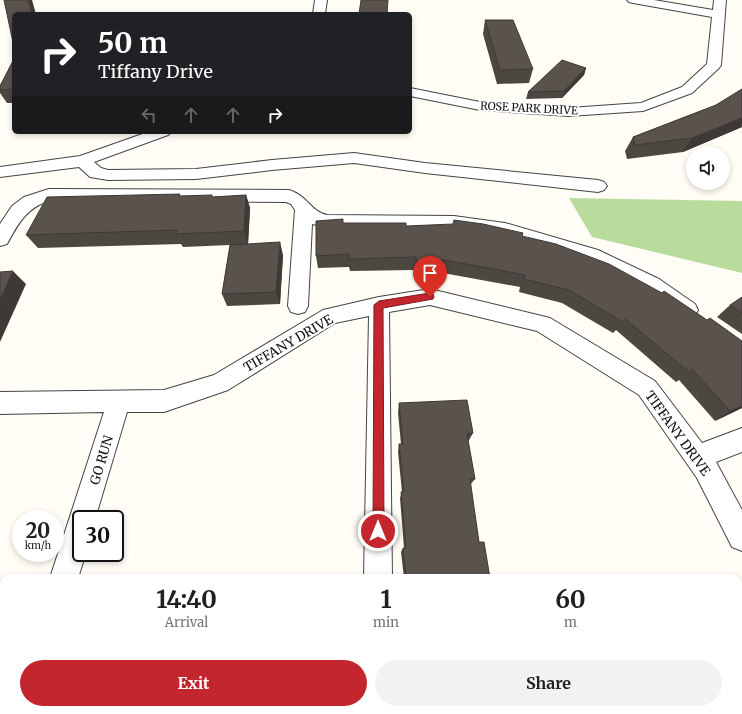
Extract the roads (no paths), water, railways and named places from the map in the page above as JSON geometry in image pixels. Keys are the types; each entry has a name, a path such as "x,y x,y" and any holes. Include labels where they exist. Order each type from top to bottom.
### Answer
{"street":[{"path":"319,12 321,0"},
{"path":"633,0 719,7"},
{"name":"ROSE PARK DRIVE","path":"412,92 480,106 569,112 643,107 687,90 714,65 719,7"},
{"path":"0,172 82,161 157,134"},
{"path":"82,161 96,173 108,175 196,174 272,165 354,158 425,168 598,186"},
{"path":"0,239 19,208 27,202 49,195 289,196 297,200 314,218 328,221 454,222 505,230 591,255 652,284 703,321"},
{"path":"298,306 304,209"},
{"name":"TIFFANY DRIVE","path":"0,403 164,401 220,382 330,316 379,305 430,297 543,324 647,388 706,470 742,537"},
{"path":"378,574 379,305"},
{"name":"GO RUN","path":"85,510 119,401"},
{"path":"697,457 742,440"},
{"path":"65,574 72,552"}]}
